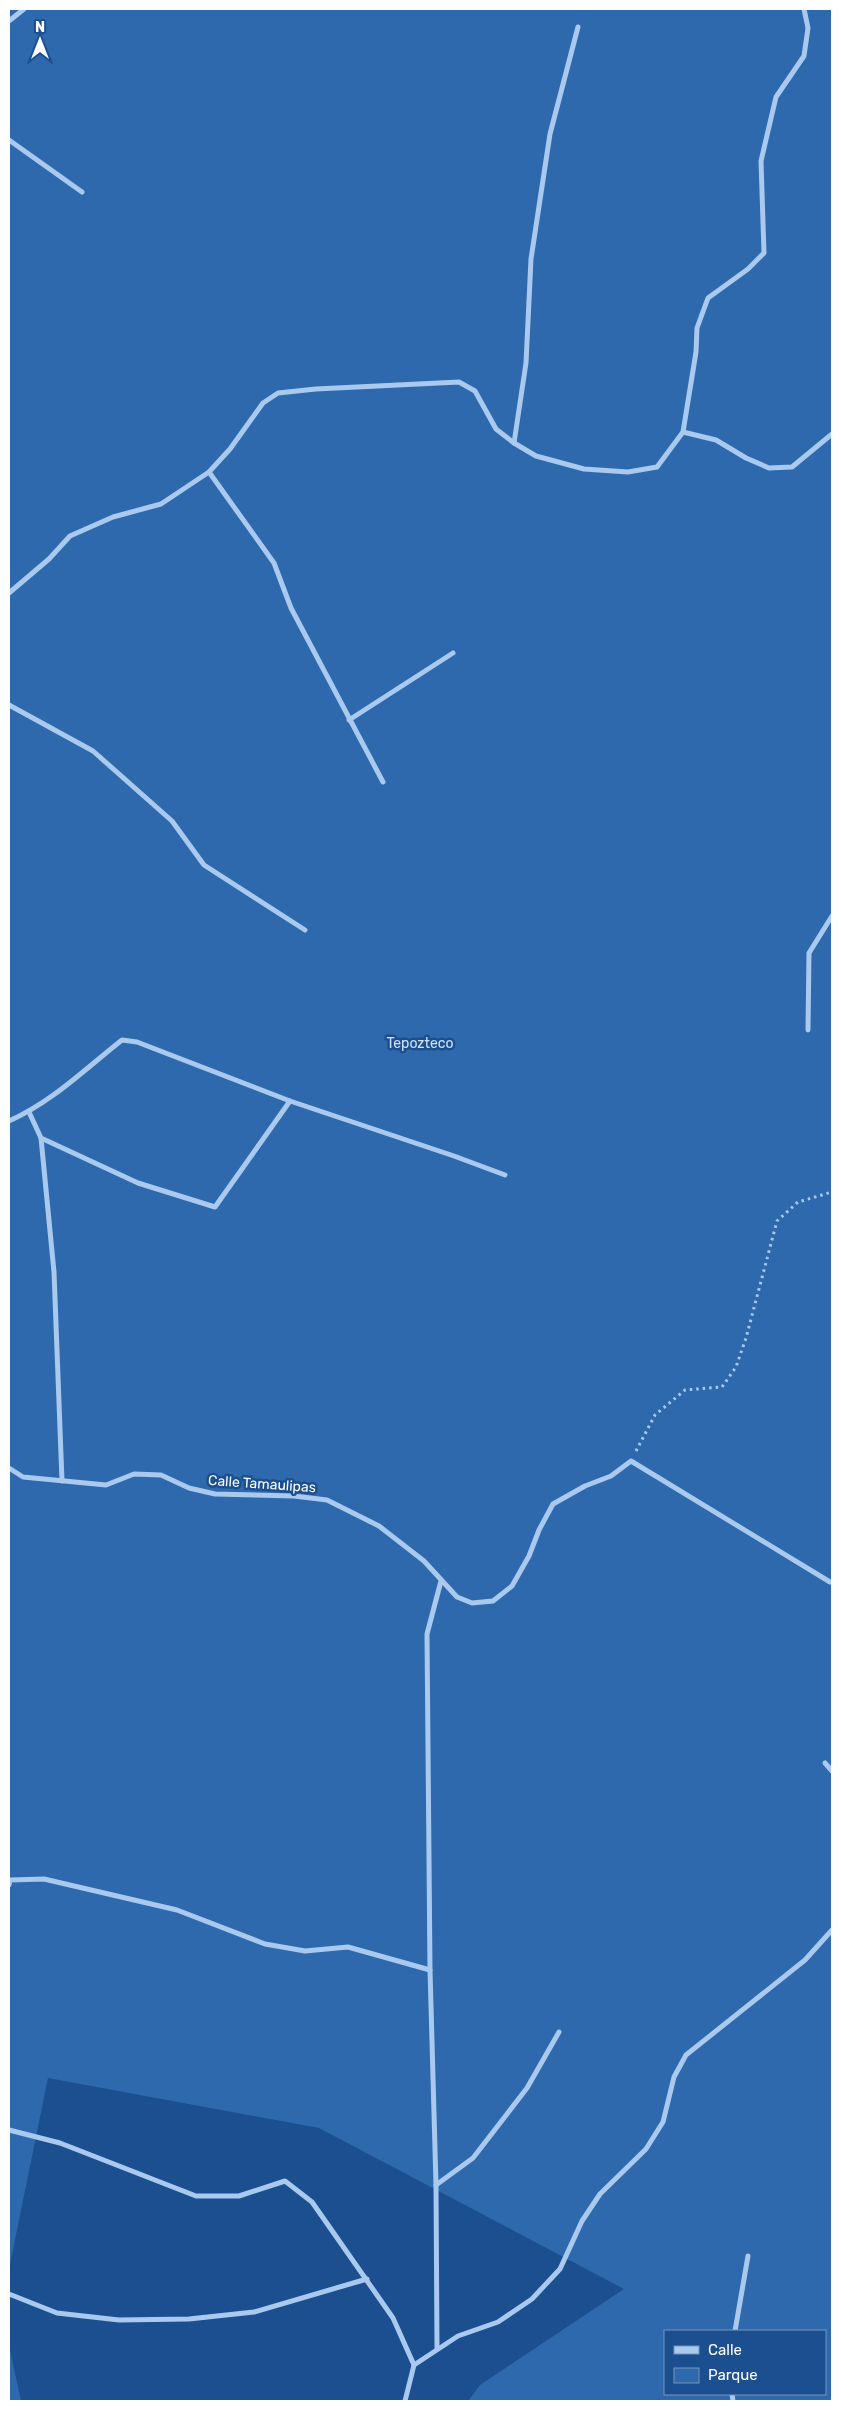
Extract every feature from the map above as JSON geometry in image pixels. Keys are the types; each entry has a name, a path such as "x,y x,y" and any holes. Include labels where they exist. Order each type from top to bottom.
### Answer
{"street":[{"path":"9,21 24,9"},
{"path":"9,593 49,559 70,536 113,517 161,504 209,472 230,449 263,404 278,393 316,389 459,382 475,390 496,428 514,443 536,456 584,470 628,472 657,467 683,432 696,352 697,328 708,298 748,269 764,253 761,161 776,97 804,56 808,28 804,9"},
{"path":"514,443 526,363 531,259 547,153 550,134 578,27"},
{"path":"9,140 82,192"},
{"path":"683,432 716,440 746,458 769,468 792,467 832,434"},
{"path":"209,472 274,564 291,608 382,782"},
{"path":"349,720 453,653"},
{"path":"9,705 93,751 172,821 204,865 305,930"},
{"path":"808,1030 810,953 832,916"},
{"path":"9,1120 29,1112 76,1079 122,1040 137,1042 290,1102 454,1156 505,1175"},
{"path":"42,1138 138,1183 215,1207 290,1102"},
{"path":"29,1112 42,1138 54,1272 62,1481"},
{"path":"631,1461 830,1582"},
{"name":"Calle Tamaulipas","path":"9,1468 23,1477 106,1486 134,1474 161,1474 189,1488 215,1494 294,1496 327,1500 379,1526 424,1561 457,1597 472,1602 493,1600 512,1586 529,1556 539,1530 553,1504 585,1486 611,1476 631,1461"},
{"path":"437,2348 436,2185 430,1970 427,1634 441,1581"},
{"path":"825,1763 832,1771"},
{"path":"9,1885 10,1880 44,1879 177,1910 265,1944 305,1950 348,1947 430,1970"},
{"path":"414,2365 437,2348 458,2336 498,2322 538,2293 560,2269 582,2221 600,2194 646,2149 664,2122 674,2076 686,2055 805,1960 832,1930"},
{"path":"436,2185 472,2158 527,2088 559,2032"},
{"path":"9,2130 60,2143 104,2159 148,2180 196,2196 239,2196 285,2181 312,2202 393,2318 414,2365 406,2401"},
{"path":"735,2330 748,2256"},
{"path":"9,2294 57,2313 119,2320 189,2319 254,2312 367,2279"}],"path":[{"path":"631,1461 655,1415 685,1390 722,1387 736,1367 746,1338 777,1221 798,1202 832,1192"}],"green space":[{"name":"Tepozteco","path":"9,9 832,9 832,2401 468,2401 480,2385 624,2289 319,2128 48,2078 9,2269"},
{"path":"9,2345 21,2401 9,2401"}]}
